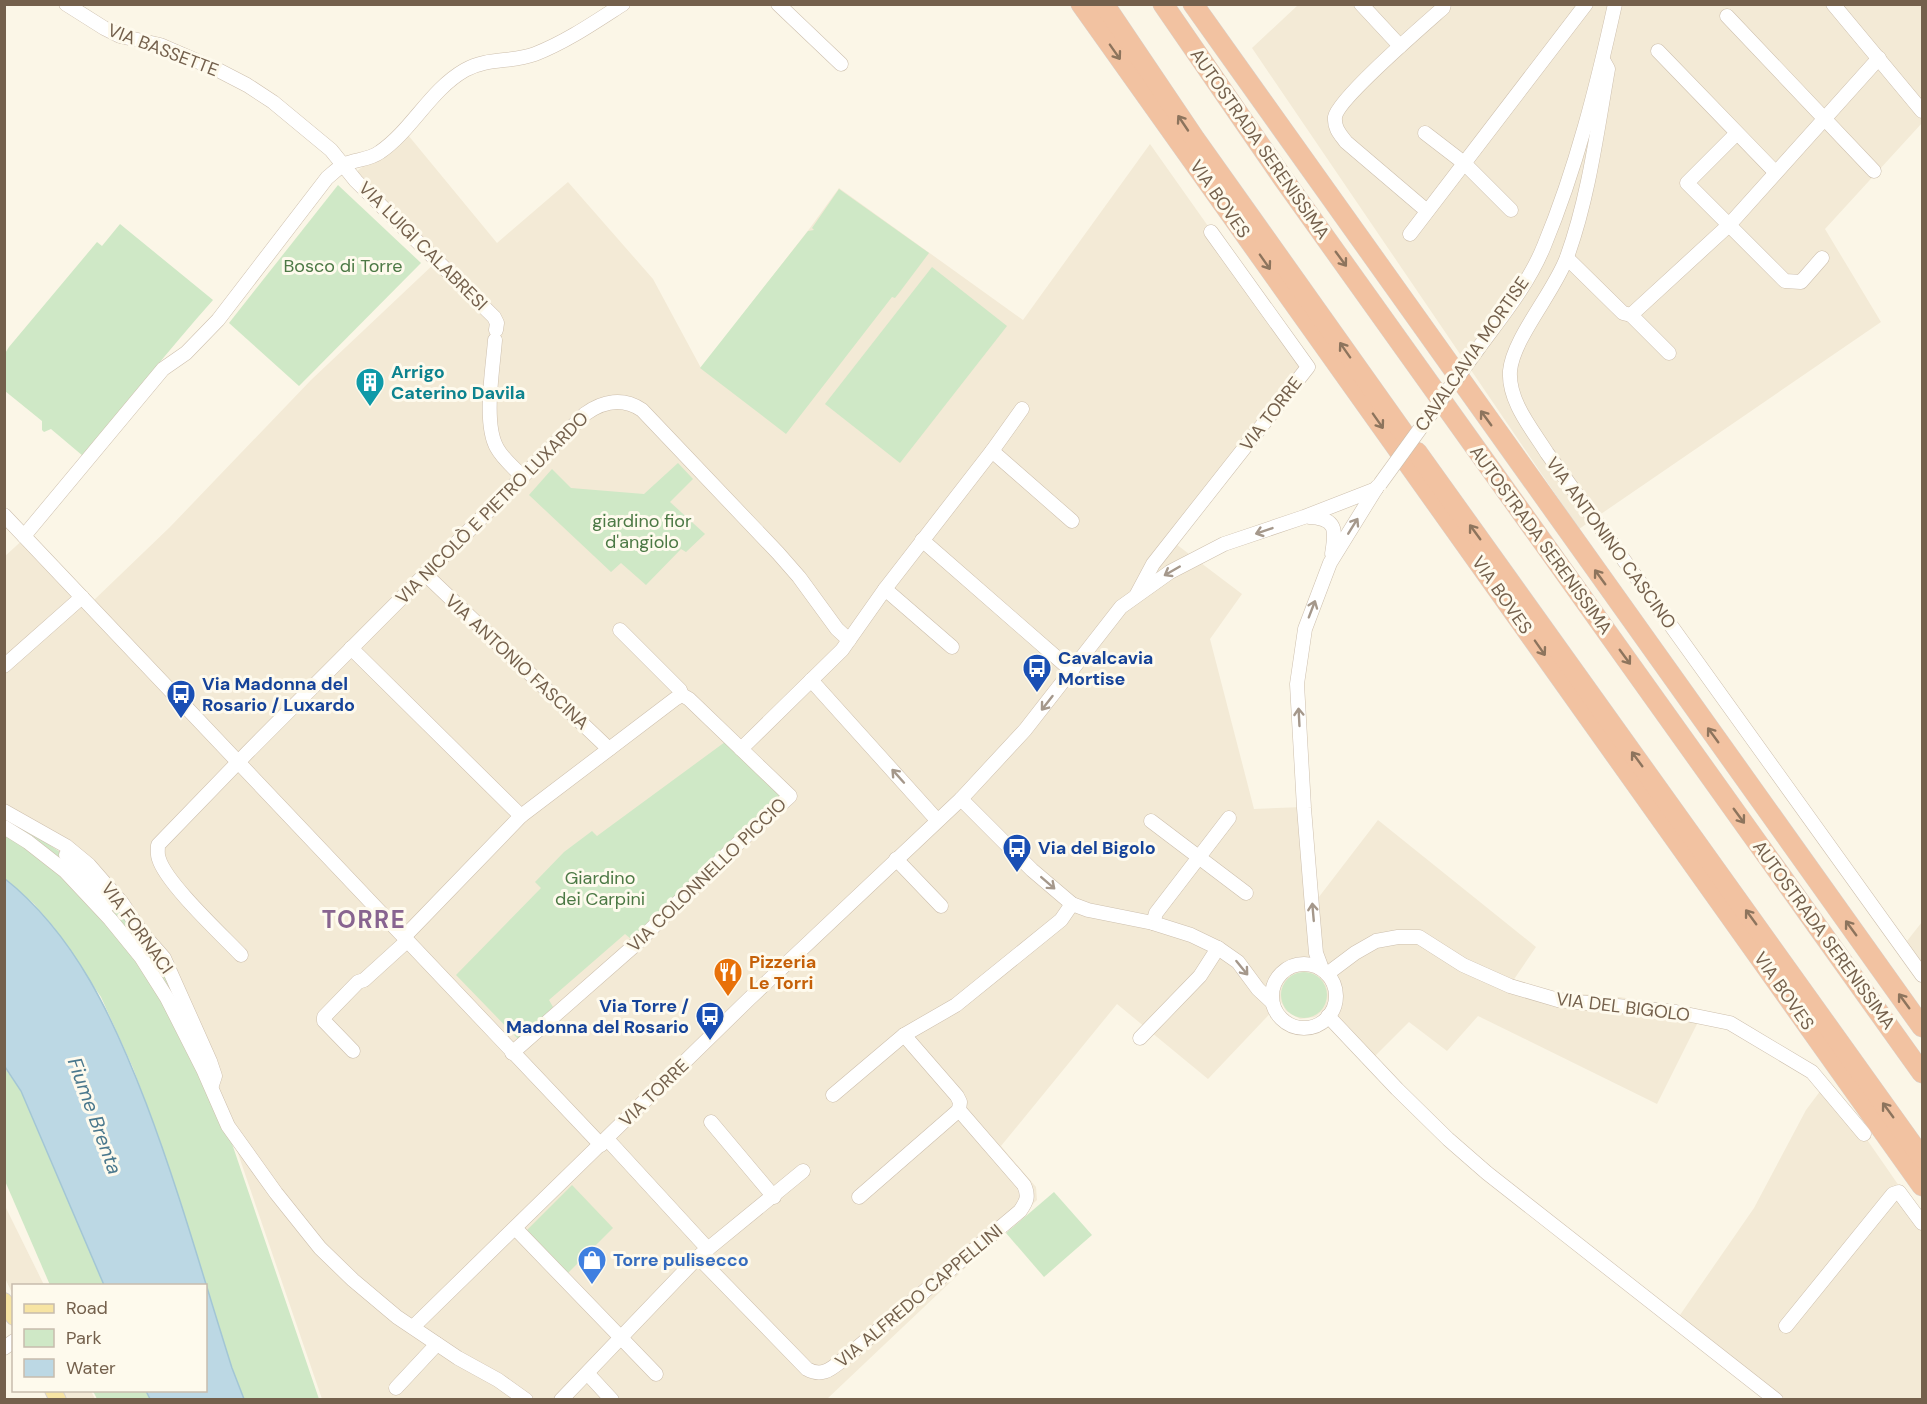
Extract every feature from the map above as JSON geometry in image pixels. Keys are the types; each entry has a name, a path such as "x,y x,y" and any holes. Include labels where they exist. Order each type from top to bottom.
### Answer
{"highway":[{"name":"VIA BOVES","path":"1081,4 1923,1186"},
{"name":"VIA BOVES","path":"1104,4 1195,139 1403,432"},
{"name":"AUTOSTRADA SERENISSIMA","path":"1164,4 1289,187 1923,1073"},
{"name":"AUTOSTRADA SERENISSIMA","path":"1193,4 1923,1028"},
{"name":"VIA BOVES","path":"1417,452 1923,1158"}],"main road":[{"path":"4,1300 12,1314"}],"street":[{"name":"VIA BASSETTE","path":"66,4 120,36 160,45 247,85 273,102 331,150 343,165"},
{"path":"24,536 56,501 86,461 163,369 186,353 218,320 327,178 343,165 372,157 381,152 447,84 464,71 483,61 519,59 536,54 591,25 623,4"},
{"path":"778,4 841,64"},
{"path":"1361,4 1400,46"},
{"path":"1426,211 1346,142 1335,128 1335,115 1343,102 1443,8 1444,4"},
{"path":"1410,234 1586,4"},
{"name":"CAVALCAVIA MORTISE","path":"1330,563 1378,487 1515,299 1544,248 1575,161 1603,60 1615,4"},
{"path":"1833,4 1923,111"},
{"path":"1727,16 1874,171"},
{"path":"1658,51 1775,172"},
{"path":"1631,315 1729,225 1879,58"},
{"name":"VIA ANTONINO CASCINO","path":"1603,60 1608,69 1580,216 1567,258 1516,347 1510,370 1512,392 1547,453 1923,975"},
{"path":"1425,132 1464,163 1511,210"},
{"path":"1736,134 1687,183 1785,281 1802,282 1822,258"},
{"name":"VIA LUIGI CALABRESI","path":"343,165 356,181 494,318 496,335 490,414 492,435 497,449 522,476"},
{"name":"VIA TORRE","path":"414,1327 749,999 961,799 1025,730 1121,607 1137,596 1153,564 1308,367 1211,232"},
{"path":"1567,258 1623,313 1631,315 1669,353"},
{"name":"VIA NICOLÒ E PIETRO LUXARDO","path":"241,956 182,893 167,873 159,860 158,845 522,476 595,406 607,402 634,405 642,410 778,553 799,577 837,629 849,640"},
{"path":"741,749 842,650 885,589 1022,409"},
{"path":"992,451 1072,521"},
{"path":"1137,596 1170,572 1224,544 1304,517 1378,487"},
{"path":"4,515 512,1053 604,1142 703,1253"},
{"name":"CAVALCAVIA MORTISE","path":"1304,517 1323,518 1330,523 1335,535 1330,563 1305,629 1298,684 1304,808 1316,953 1324,972"},
{"path":"922,540 1072,671"},
{"name":"VIA ANTONIO FASCINA","path":"425,574 609,749"},
{"path":"885,589 952,646"},
{"path":"4,666 82,597"},
{"name":"VIA COLONNELLO PICCIO","path":"512,1053 634,945 790,796 689,699 682,695 680,690 620,630"},
{"path":"351,648 520,816"},
{"path":"811,680 937,820"},
{"path":"353,1051 324,1021 324,1017 405,939 520,816 682,695"},
{"path":"961,799 1032,870 1072,904 1088,910 1153,923 1191,935 1218,948 1238,962 1258,989 1272,1002 1278,1016 1283,1021 1296,1027 1311,1027 1323,1021 1334,1004 1335,992 1324,972 1304,964 1286,969 1274,984 1272,1002"},
{"name":"VIA FORNACI","path":"4,812 66,846 89,865 122,903 142,933 164,958 210,1061 215,1076 215,1082 211,1087"},
{"path":"1153,923 1156,913 1229,818"},
{"path":"1151,821 1246,893"},
{"name":"VIA FORNACI","path":"4,827 28,842 65,871 110,919 141,957 160,984 211,1087 221,1113 237,1140 310,1237 353,1280 389,1311 468,1364 508,1386 526,1400"},
{"path":"51,838 107,902 113,913 110,919"},
{"path":"896,859 940,906"},
{"path":"833,1095 904,1035 956,1005 1061,920 1072,904"},
{"name":"VIA DEL BIGOLO","path":"1324,972 1376,941 1398,937 1419,938 1463,965 1491,978 1558,1000 1676,1012 1730,1023 1812,1072 1864,1134"},
{"path":"1140,1038 1200,976 1218,948"},
{"path":"1328,1016 1404,1096 1487,1173 1776,1400"},
{"name":"VIA ALFREDO CAPPELLINI","path":"703,1253 807,1369 815,1374 830,1370 1020,1211 1026,1203 1028,1193 1024,1185 959,1110 960,1102 957,1096 904,1035"},
{"path":"859,1197 959,1110"},
{"path":"711,1122 774,1197"},
{"path":"561,1400 703,1253 803,1172"},
{"path":"1786,1326 1893,1194 1899,1192 1923,1223"},
{"path":"516,1229 656,1374"},
{"path":"396,1388 437,1344"},
{"path":"588,1374 612,1400"}],"shaded area":[{"path":"1298,5 1922,5 1922,123 1825,229 1881,322 1579,529 1252,48"},
{"path":"408,135 497,243 568,182 653,279 701,368 839,188 1023,320 1150,144 1307,366 1168,538 1242,594 1210,639 1254,809 1303,807 1312,906 1378,820 1536,947 1508,988 1619,997 1681,1006 1702,1014 1657,1104 1478,1016 1447,1051 1409,1022 1373,1058 1325,1009 1315,1017 1300,1019 1286,1011 1281,1002 1208,1079 1117,1004 1001,1146 1036,1187 1037,1200 827,1399 322,1399 217,1092 92,861 43,825 10,817 5,811 4,557 27,536 93,601 170,527 311,380 436,262 350,177 373,158"},
{"path":"1922,922 1922,963 1907,941"},
{"path":"1827,1082 1922,1219 1922,1399 1781,1399 1680,1315 1754,1208 1806,1110"},
{"path":"5,1206 44,1284 12,1284 12,1293 5,1278"},
{"path":"64,1392 92,1392 95,1399 68,1399"}],"green space":[{"name":"Bosco di Torre","path":"338,185 421,263 299,386 229,323"},
{"path":"839,189 929,253 786,434 700,368 808,231 814,230 812,228"},
{"path":"120,224 213,300 83,456 51,429 44,432 42,421 5,391 4,355 97,242 102,246"},
{"path":"932,267 1007,326 900,463 825,404"},
{"name":"giardino fior d'angiolo","path":"678,463 693,479 670,502 705,534 686,552 681,549 646,585 621,563 611,572 529,495 552,469 571,488 644,494"},
{"name":"Giardino dei Carpini","path":"725,742 780,795 631,939 625,934 549,1000 553,1007 519,1040 456,975 541,888 535,882 564,852 592,831 597,836"},
{"path":"4,819 39,838 84,868 164,961 227,1129 319,1399 244,1399 232,1368 158,1135 133,1068 101,997 53,926 34,904 5,878"},
{"path":"1304,972 1320,979 1327,995 1320,1011 1304,1018 1288,1011 1281,995 1288,979"},
{"path":"4,1067 21,1091 104,1284 50,1284 5,1181"},
{"path":"572,1185 613,1228 568,1273 527,1230"},
{"path":"1054,1192 1092,1235 1044,1277 1006,1233"},
{"path":"94,1392 146,1392 150,1399 97,1399"}],"water":[{"name":"Fiume Brenta","path":"4,878 52,926 72,952 106,1010 146,1103 206,1284 104,1284 21,1091 5,1067"},
{"path":"207,1287 244,1399 150,1399 146,1392 207,1392"}],"place":[{"name":"Arrigo Caterino Davila","path":"370,408"},
{"name":"Cavalcavia Mortise","path":"1037,694"},
{"name":"Via Madonna del Rosario / Luxardo","path":"181,720"},
{"name":"Via del Bigolo","path":"1017,874"},
{"name":"Pizzeria Le Torri","path":"728,998"},
{"name":"Via Torre / Madonna del Rosario","path":"710,1042"},
{"name":"Torre pulisecco","path":"592,1286"}],"district":[{"name":"TORRE","path":"364,919"}]}
